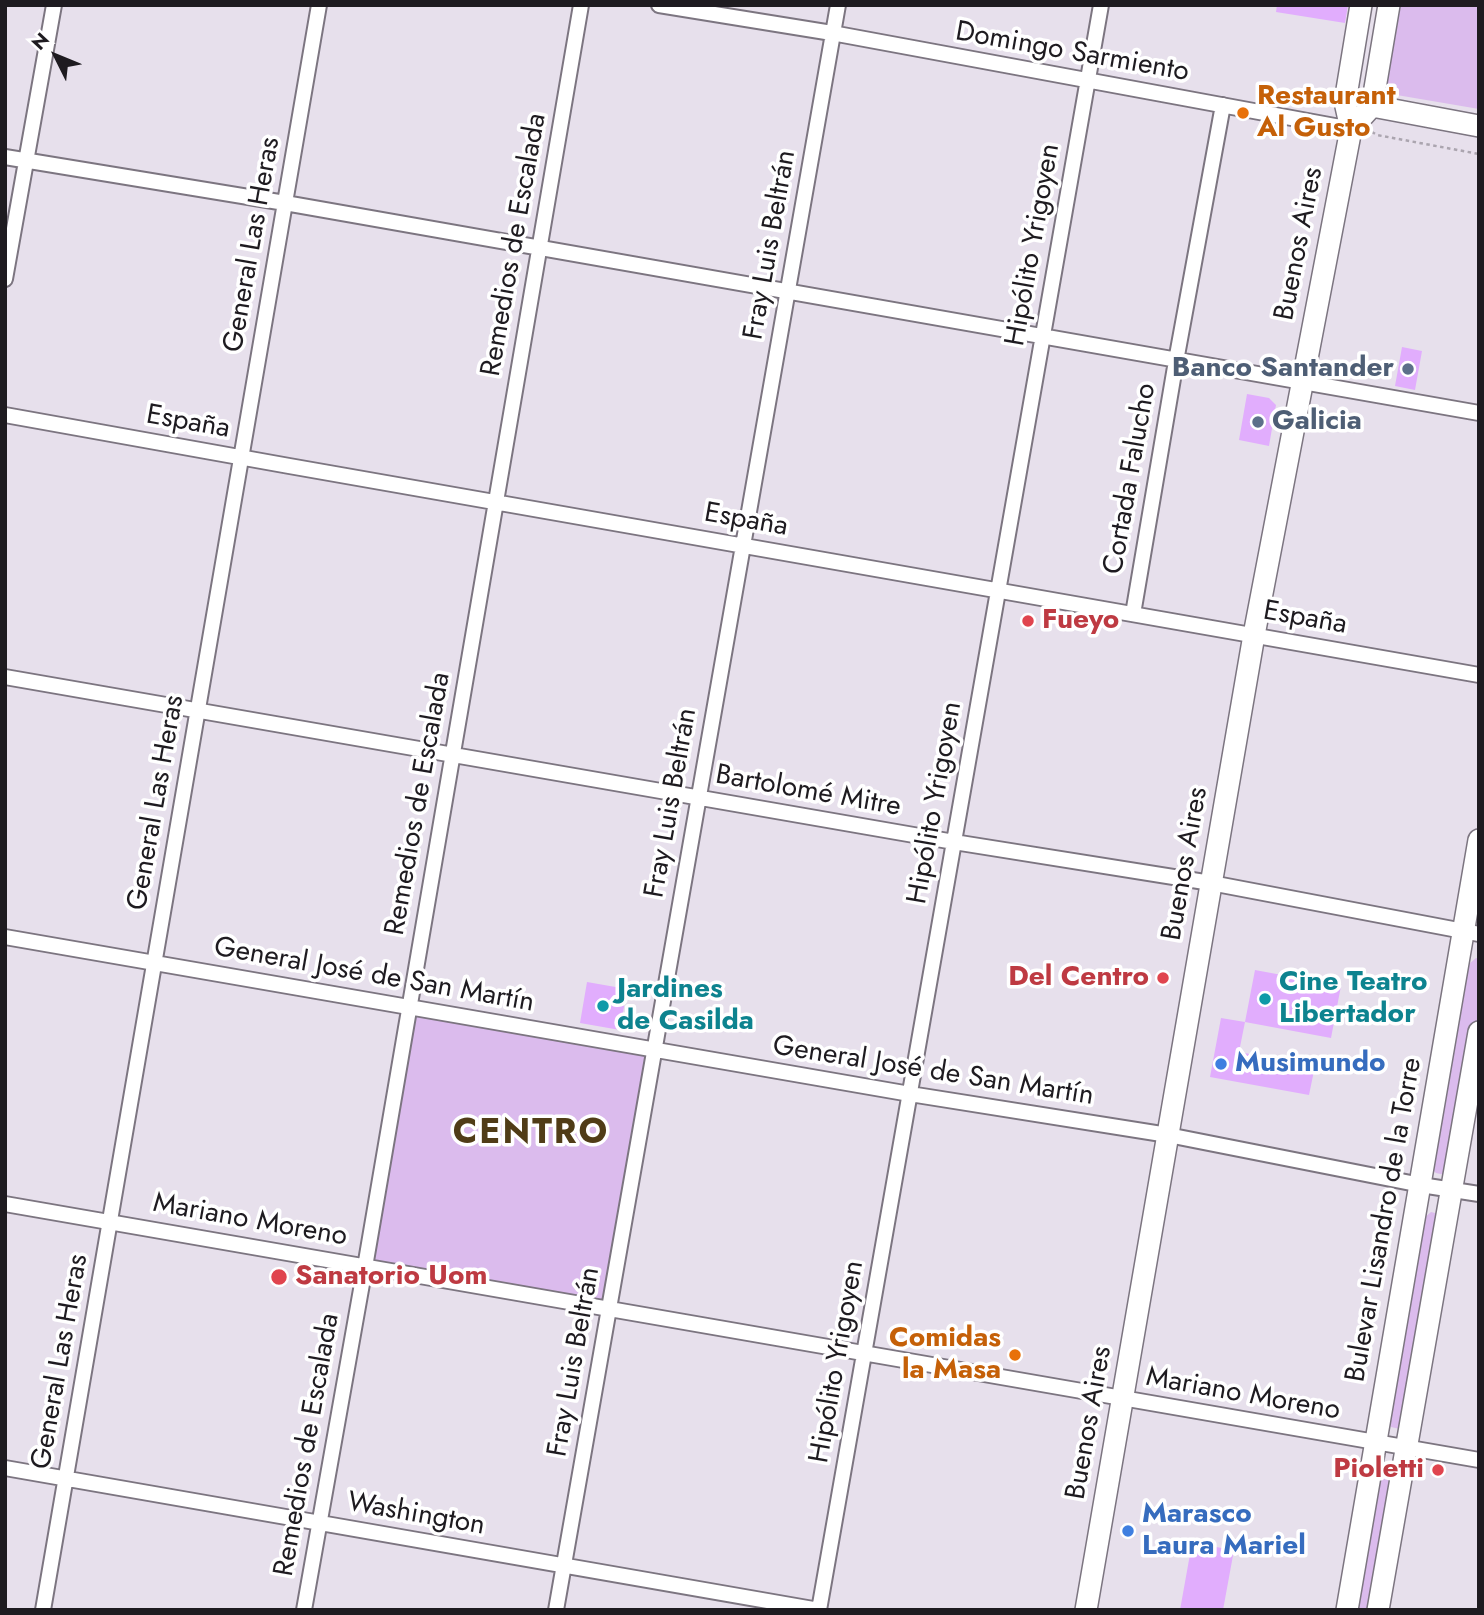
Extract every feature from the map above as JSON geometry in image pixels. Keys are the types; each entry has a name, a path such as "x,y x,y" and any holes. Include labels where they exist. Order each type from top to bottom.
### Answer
{"street":[{"path":"5,279 54,5"},
{"name":"General Las Heras","path":"43,1610 319,5"},
{"name":"Remedios de Escalada","path":"303,1610 365,1267 581,5"},
{"name":"Domingo Sarmiento","path":"659,5 832,33 1223,106 1360,119"},
{"name":"Fray Luis Beltrán","path":"556,1610 838,5"},
{"name":"Hipólito Yrigoyen","path":"819,1610 1101,5"},
{"name":"Buenos Aires","path":"1360,119 1345,102 1361,5"},
{"name":"Buenos Aires","path":"1086,1610 1254,635 1302,382 1360,119 1389,5"},
{"name":"Cortada Falucho","path":"1133,614 1223,106"},
{"path":"1360,119 1479,126"},
{"path":"5,156 1479,413"},
{"name":"España","path":"5,415 1479,675"},
{"name":"Bartolomé Mitre","path":"5,677 954,842 1211,883 1471,933"},
{"name":"Bulevar Lisandro de la Torre","path":"1347,1610 1420,1185 1471,933 1479,840"},
{"name":"General José de San Martín","path":"5,937 910,1094 1168,1135 1420,1185 1479,1194"},
{"path":"1378,1610 1479,1032"},
{"name":"Mariano Moreno","path":"5,1204 1479,1460"},
{"name":"Washington","path":"5,1468 819,1610"}],"path":[{"path":"1360,119 1377,135 1479,154"}],"shaded area":[{"path":"1401,5 1479,5 1479,109 1385,93"},
{"path":"1476,958 1479,959 1479,1015 1451,1169 1445,1175 1436,1173 1431,1168 1469,964"},
{"path":"409,1007 654,1049 609,1308 365,1267"},
{"path":"1431,1212 1439,1214 1400,1429 1391,1427 1386,1421 1424,1218"},
{"path":"1388,1466 1397,1468 1376,1610 1356,1610 1381,1472"}],"building":[{"path":"1277,5 1348,5 1345,23 1276,12"},
{"name":"Banco Santander","path":"1402,347 1422,351 1415,390 1395,386"},
{"name":"Galicia","path":"1247,394 1269,398 1276,405 1269,446 1239,440"},
{"path":"1255,970 1341,986 1331,1038 1245,1022"},
{"name":"Jardines de Casilda","path":"587,982 627,989 620,1030 580,1023"},
{"path":"1221,1018 1245,1022 1239,1052 1315,1066 1309,1095 1210,1077"},
{"path":"1192,1543 1234,1550 1223,1610 1180,1610"}],"place":[{"name":"Restaurant Al Gusto","path":"1243,113"},
{"name":"Banco Santander","path":"1408,369"},
{"name":"Galicia","path":"1258,422"},
{"name":"Fueyo","path":"1028,621"},
{"name":"Del Centro","path":"1163,978"},
{"name":"Cine Teatro Libertador","path":"1265,999"},
{"name":"Jardines de Casilda","path":"603,1006"},
{"name":"Musimundo","path":"1221,1064"},
{"name":"Sanatorio Uom","path":"279,1277"},
{"name":"Comidas la Masa","path":"1015,1355"},
{"name":"Pioletti","path":"1438,1470"},
{"name":"Marasco Laura Mariel","path":"1128,1531"}],"district":[{"name":"CENTRO","path":"531,1135"}]}
